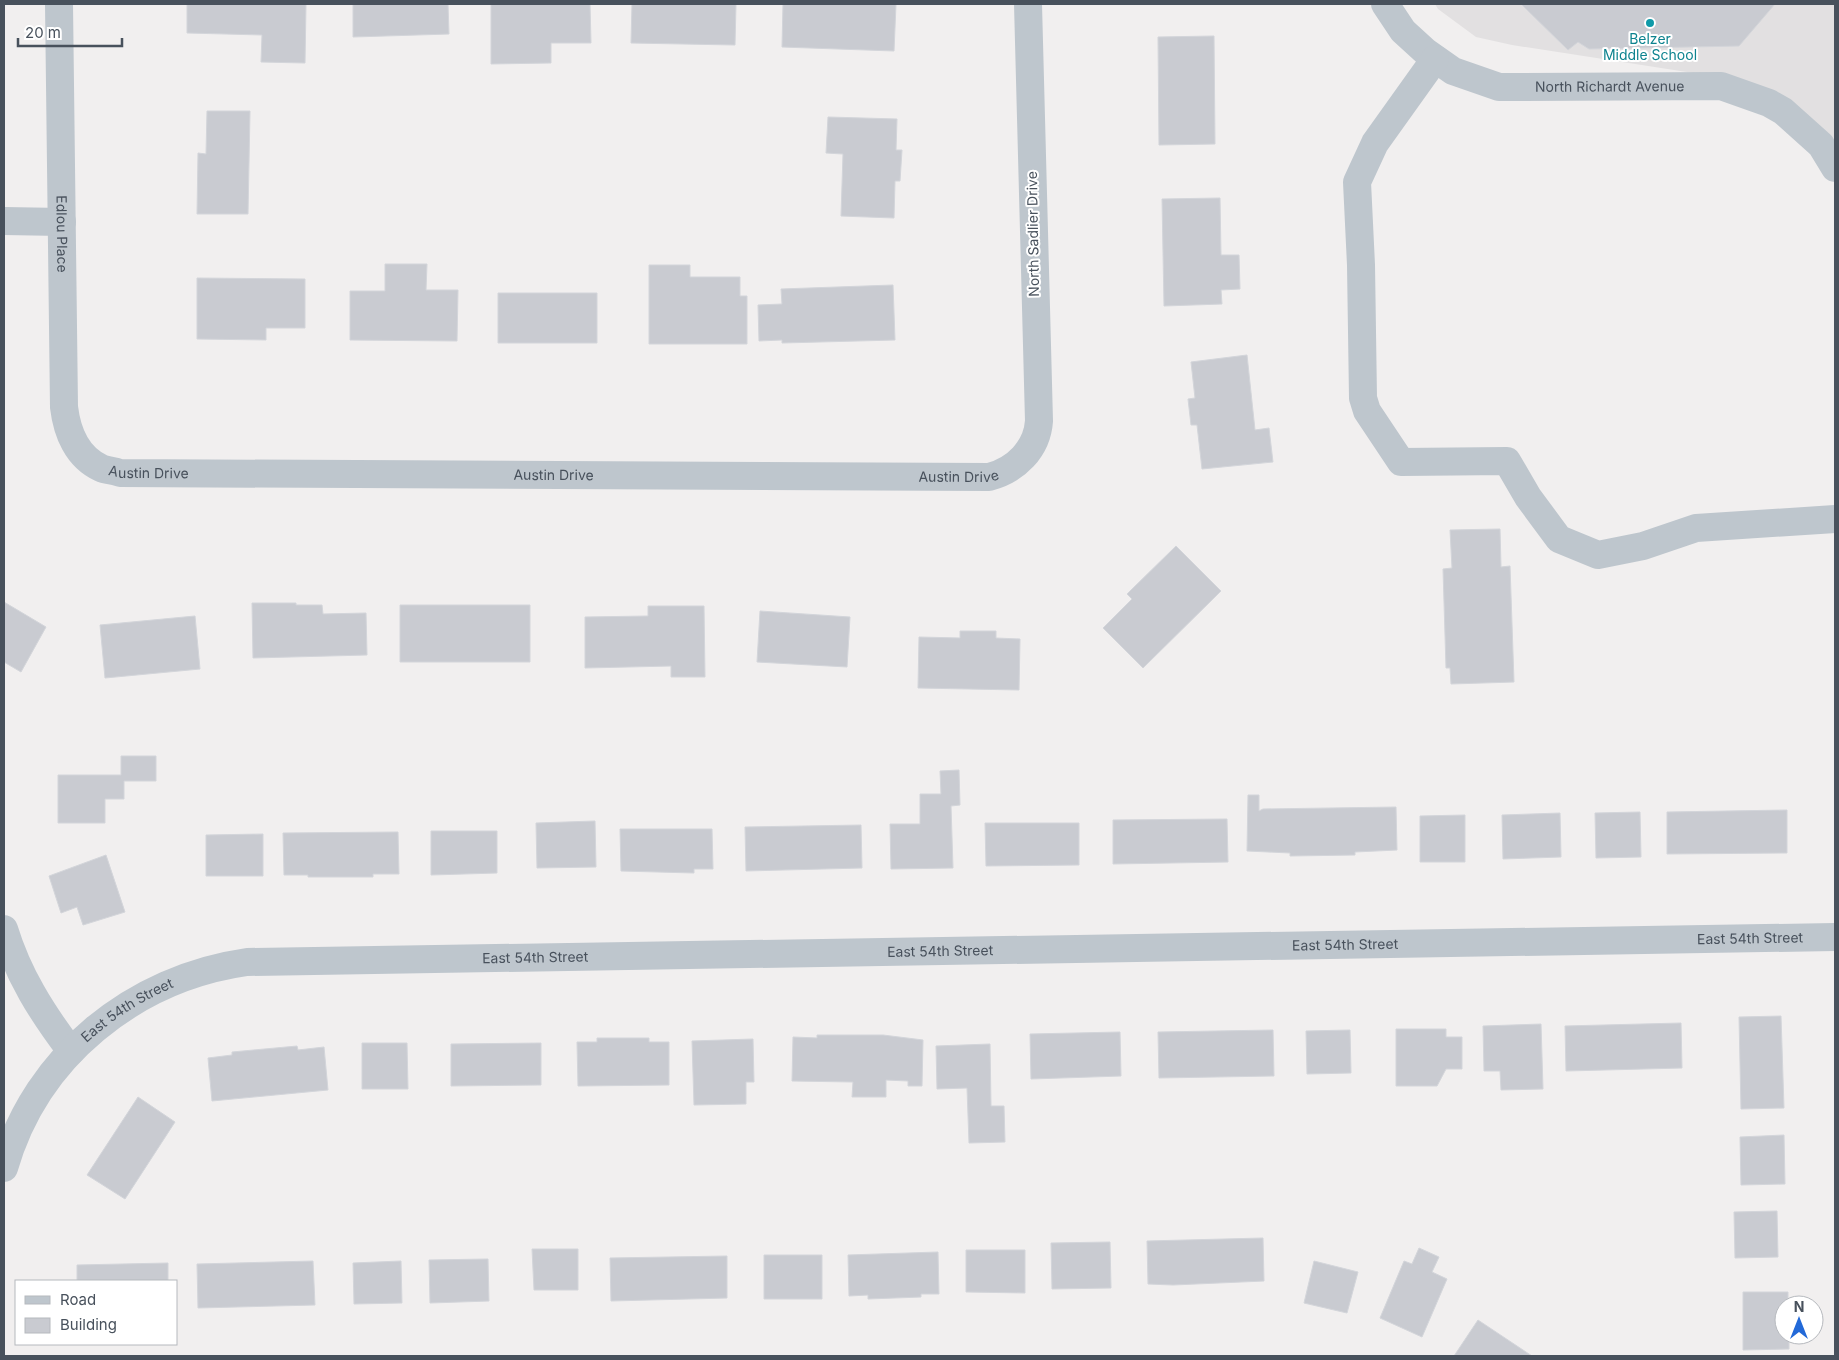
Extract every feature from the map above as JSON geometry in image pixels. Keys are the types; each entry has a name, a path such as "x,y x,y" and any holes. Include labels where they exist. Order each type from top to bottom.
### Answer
{"street":[{"name":"Edlou Place","path":"59,4 64,407 70,433 78,450 86,457"},
{"name":"North Sadlier Drive","path":"1022,459 1033,444 1039,421 1028,4"},
{"name":"North Richardt Avenue","path":"1386,4 1403,31 1435,59 1453,71 1499,87 1721,86 1769,103 1783,111 1821,145 1835,168"},
{"path":"1435,59 1375,142 1357,182 1361,265 1362,398 1368,411 1401,462 1506,461 1528,497 1559,539 1598,555 1643,546 1696,528 1835,519"},
{"path":"4,221 62,222"},
{"name":"Austin Drive","path":"86,457 101,468 120,473 989,477 998,475 1022,459"},
{"path":"4,929 26,983 42,1012 71,1051"},
{"name":"East 54th Street","path":"4,1168 17,1131 32,1102 50,1074 83,1038 123,1007 167,984 198,972 247,962 1835,937"}],"shaded area":[{"path":"1435,4 1835,4 1835,146 1732,79 1512,45 1476,37 1438,9"}],"building":[{"path":"187,4 306,4 305,63 261,62 262,35 187,33"},
{"path":"353,4 448,4 449,34 353,37"},
{"path":"491,4 590,4 591,43 551,43 551,63 491,64"},
{"path":"632,4 736,4 735,45 631,43"},
{"path":"783,4 896,4 894,51 782,47"},
{"name":"Belzer Middle School","path":"1521,4 1775,4 1739,46 1589,49 1578,42 1568,50"},
{"path":"1214,36 1215,144 1159,145 1158,37"},
{"path":"207,111 250,111 248,214 197,214 198,153 206,154"},
{"path":"828,117 897,119 896,150 902,150 900,181 895,181 894,218 841,216 843,154 826,153"},
{"path":"1220,198 1221,255 1239,255 1240,289 1221,290 1222,304 1164,306 1162,199"},
{"path":"385,264 427,264 426,290 458,290 457,341 350,340 350,291 385,291"},
{"path":"649,265 690,265 690,277 740,277 740,296 747,296 747,344 649,344"},
{"path":"197,278 305,279 305,328 266,328 266,340 197,339"},
{"path":"893,285 895,340 782,343 782,340 759,341 758,305 782,304 781,289"},
{"path":"498,293 597,293 597,343 498,343"},
{"path":"1247,355 1255,430 1269,428 1273,462 1202,469 1197,425 1191,425 1188,399 1195,398 1191,362"},
{"path":"1500,529 1501,567 1510,566 1514,682 1451,684 1450,668 1446,668 1443,569 1452,568 1450,530"},
{"path":"1176,546 1221,591 1143,668 1103,628 1132,599 1127,594"},
{"path":"4,602 46,627 21,672 4,662"},
{"path":"252,603 322,605 323,614 366,613 367,655 253,658"},
{"path":"400,605 530,605 530,662 400,662"},
{"path":"648,606 704,606 705,677 671,677 671,666 585,668 585,617 648,616"},
{"path":"760,611 850,617 847,667 757,662"},
{"path":"195,616 200,669 105,678 100,625"},
{"path":"960,631 996,631 996,638 1020,639 1019,690 918,688 919,637 960,638"},
{"path":"121,756 156,756 156,781 124,781 124,799 105,799 105,823 58,823 58,775 121,775"},
{"path":"959,770 960,805 951,806 953,868 891,869 890,824 920,824 920,794 941,794 940,771"},
{"path":"1248,795 1259,795 1259,811 1263,809 1396,807 1397,850 1355,852 1355,855 1290,856 1290,853 1247,851"},
{"path":"1787,810 1787,853 1667,854 1667,812"},
{"path":"1640,812 1641,857 1596,858 1595,813"},
{"path":"1560,813 1561,857 1503,859 1502,815"},
{"path":"1465,815 1465,862 1420,862 1420,816"},
{"path":"1227,819 1228,862 1113,864 1113,820"},
{"path":"595,821 596,867 537,868 536,823"},
{"path":"985,823 1079,823 1079,865 986,866"},
{"path":"861,825 862,868 746,871 745,827"},
{"path":"620,829 712,829 713,869 694,869 694,873 621,871"},
{"path":"431,831 497,831 497,873 431,875"},
{"path":"398,832 399,874 373,874 373,877 284,875 283,833"},
{"path":"263,834 263,876 206,876 206,835"},
{"path":"106,855 125,912 83,925 77,907 61,913 49,876"},
{"path":"1781,1016 1784,1108 1741,1109 1739,1017"},
{"path":"1681,1023 1682,1068 1566,1071 1565,1026"},
{"path":"1541,1024 1543,1089 1501,1090 1500,1071 1484,1071 1483,1026"},
{"path":"1396,1029 1446,1029 1446,1037 1462,1037 1462,1069 1446,1069 1437,1086 1396,1086"},
{"path":"1273,1030 1274,1076 1159,1078 1158,1032"},
{"path":"1350,1030 1351,1073 1307,1074 1306,1031"},
{"path":"1120,1032 1121,1076 1031,1079 1030,1034"},
{"path":"817,1035 883,1035 923,1040 922,1086 908,1086 908,1081 886,1080 886,1097 852,1097 853,1082 792,1081 793,1037 817,1038"},
{"path":"597,1038 649,1038 649,1042 669,1042 669,1085 578,1086 577,1042 597,1042"},
{"path":"753,1039 754,1082 746,1082 746,1104 694,1105 692,1041"},
{"path":"362,1043 407,1043 408,1089 362,1089"},
{"path":"541,1043 541,1085 451,1086 451,1044"},
{"path":"990,1044 991,1106 1004,1106 1005,1142 969,1143 967,1088 937,1089 936,1046"},
{"path":"297,1046 298,1050 324,1047 328,1090 212,1101 208,1058 232,1055 232,1052"},
{"path":"138,1097 175,1122 125,1199 87,1175"},
{"path":"1784,1135 1785,1184 1741,1185 1740,1137"},
{"path":"1777,1211 1778,1257 1735,1258 1734,1212"},
{"path":"1263,1238 1264,1281 1173,1285 1148,1284 1147,1241"},
{"path":"1110,1242 1111,1288 1052,1289 1051,1243"},
{"path":"1419,1248 1439,1257 1432,1272 1447,1279 1422,1337 1380,1318 1404,1261 1412,1264"},
{"path":"532,1249 578,1249 578,1290 534,1290"},
{"path":"966,1250 1025,1250 1025,1293 966,1292"},
{"path":"938,1252 939,1294 921,1294 921,1297 868,1299 868,1295 849,1296 848,1255"},
{"path":"764,1255 822,1255 822,1299 764,1299"},
{"path":"727,1256 727,1298 611,1301 610,1258"},
{"path":"488,1259 489,1301 430,1303 429,1260"},
{"path":"313,1261 315,1305 198,1308 197,1264"},
{"path":"401,1261 402,1303 354,1304 353,1263"},
{"path":"1314,1261 1358,1272 1347,1313 1304,1303"},
{"path":"168,1263 168,1280 77,1280 77,1265"},
{"path":"1743,1292 1788,1292 1788,1295 1774,1295 1774,1345 1789,1345 1789,1349 1743,1350"},
{"path":"1478,1320 1532,1356 1454,1356"}],"place":[{"name":"Belzer Middle School","path":"1650,23"}]}
